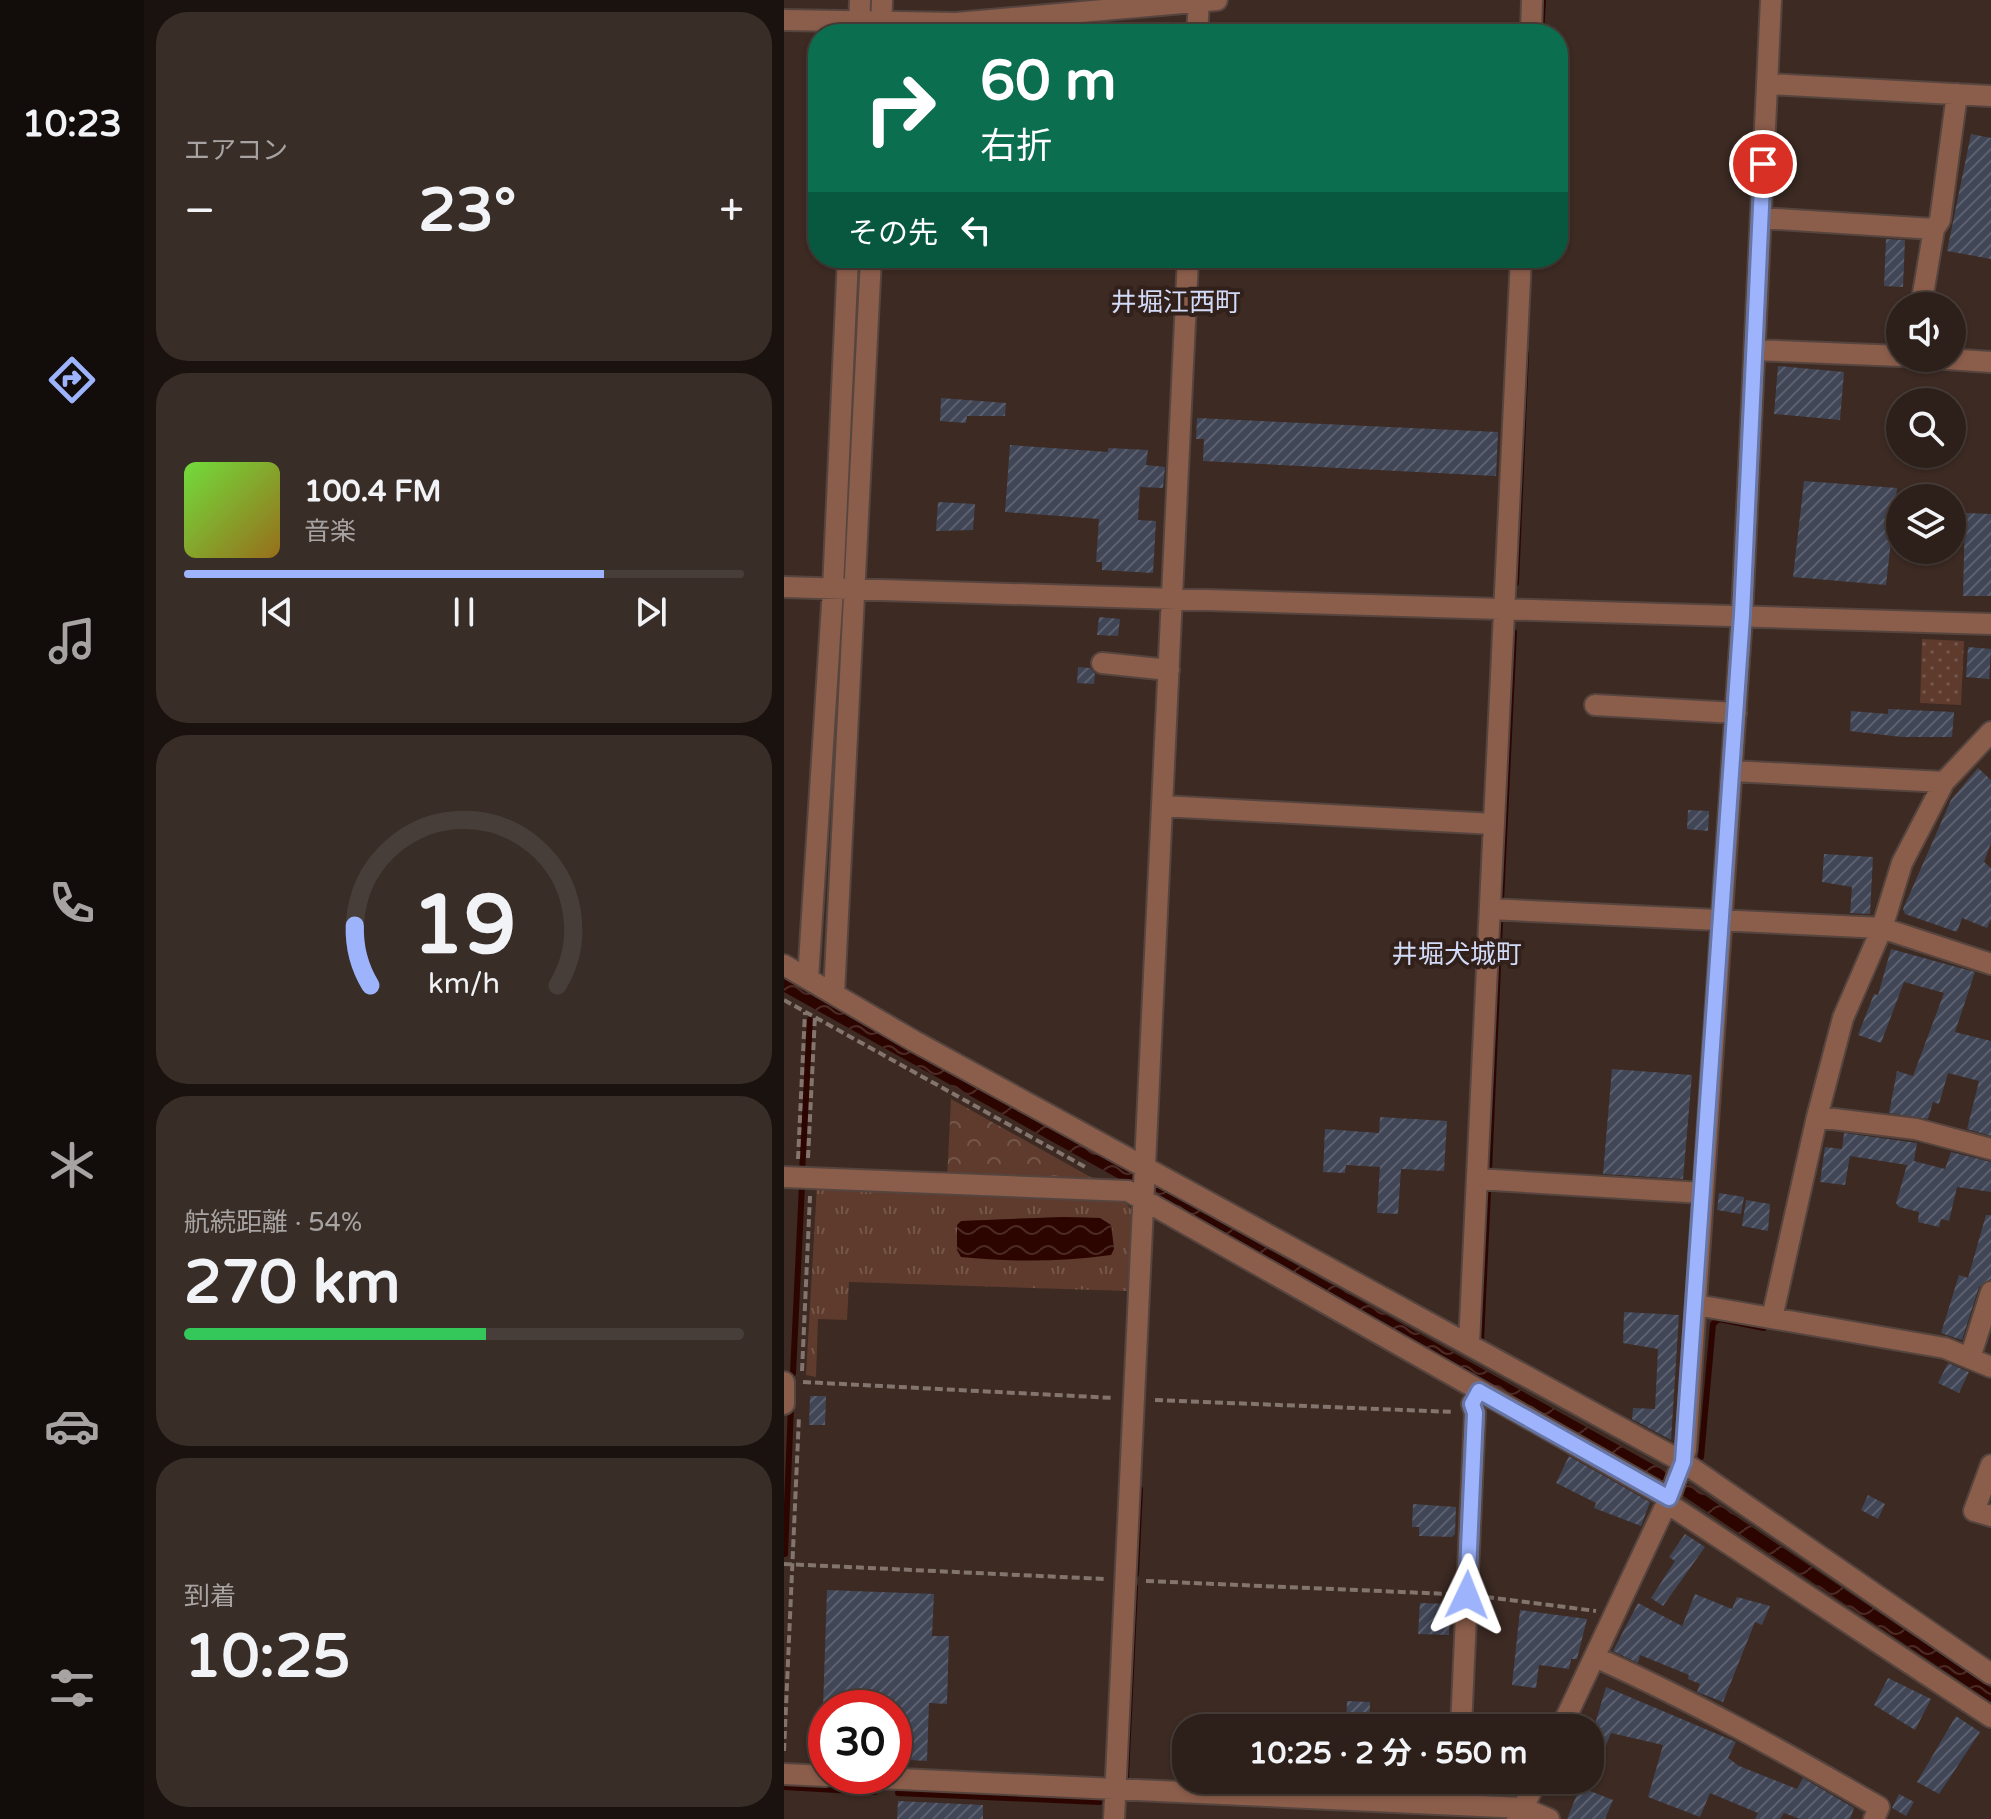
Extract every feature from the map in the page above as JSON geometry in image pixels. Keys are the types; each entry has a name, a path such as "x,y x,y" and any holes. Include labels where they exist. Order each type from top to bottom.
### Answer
{"street":[{"path":"859,24 860,0"},
{"path":"881,24 882,0"},
{"path":"1531,24 1532,0"},
{"path":"1568,1714 1682,1467 1696,1305 1742,615 1771,0"},
{"path":"944,24 1205,1 1199,24"},
{"path":"784,20 822,24"},
{"path":"1767,84 1991,96"},
{"path":"1923,292 1934,229 1940,220 1957,94"},
{"path":"1761,218 1934,229"},
{"path":"808,979 833,589 848,268"},
{"path":"834,994 871,268"},
{"path":"1114,1819 1137,1195 1142,1168 1162,806 1188,268"},
{"path":"1469,1344 1521,268"},
{"path":"1755,350 1886,355"},
{"path":"1966,360 1991,362"},
{"path":"784,587 1991,624"},
{"path":"1102,663 1169,670"},
{"path":"1595,705 1736,713"},
{"path":"1772,1318 1817,1117 1843,1018 1882,928 1902,863 1944,782 1991,732"},
{"path":"1732,771 1944,782"},
{"path":"1162,806 1494,824"},
{"path":"1490,909 1882,928 1991,964"},
{"path":"784,965 1142,1168 1469,1344 1682,1467 1991,1674"},
{"path":"1817,1117 1916,1129 1991,1149"},
{"path":"800,1177 1137,1195 1669,1498 1991,1717"},
{"path":"1477,1179 1703,1193"},
{"path":"1970,1358 1991,1292"},
{"path":"1696,1305 1945,1348 1991,1367"},
{"path":"792,1382 792,1408"},
{"path":"1462,1714 1475,1413 1472,1404 1479,1391"},
{"path":"1991,1465 1974,1511 1991,1516"},
{"path":"1595,1657 1683,1696 1818,1771 1879,1807 1874,1819"},
{"path":"784,1774 808,1775"},
{"path":"912,1780 1457,1810 1549,1819"},
{"path":"1520,1814 1530,1794"}],"path":[{"path":"784,1000 1137,1195"},
{"path":"792,1382 805,1012"},
{"path":"800,1177 815,1016"},
{"path":"784,1751 793,1564 792,1408"},
{"path":"784,1564 1467,1595 1616,1613"}],"green space":[{"path":"1922,639 1964,641 1961,705 1920,703"},
{"path":"951,1099 1103,1184 947,1179"},
{"path":"817,1185 1122,1198 1133,1212 1127,1291 849,1282 847,1320 818,1319 816,1377 806,1375","holes":["1100,1218 1111,1225 1114,1249 961,1221"]}],"water":[{"path":"784,978 1688,1484 1991,1688 1991,1702 1664,1483 784,992"},
{"path":"1100,1218 1111,1225 1114,1249 1111,1255 1017,1260 961,1257 957,1250 957,1225 961,1221"}],"building":[{"path":"1971,134 1991,138 1991,259 1947,251"},
{"path":"1886,239 1905,240 1903,287 1884,286"},
{"path":"1778,366 1844,372 1840,420 1774,414"},
{"path":"941,398 1006,403 1005,416 967,416 966,423 940,421"},
{"path":"1197,418 1498,432 1496,476 1203,461 1204,439 1196,439"},
{"path":"1010,445 1108,452 1108,448 1148,450 1146,465 1165,467 1163,488 1140,487 1138,520 1156,521 1153,573 1102,570 1102,562 1096,562 1099,519 1005,512"},
{"path":"1804,481 1886,487 1886,585 1793,577"},
{"path":"938,502 975,504 973,530 936,531"},
{"path":"1966,513 1991,514 1991,596 1963,596"},
{"path":"1099,617 1120,619 1118,636 1097,635"},
{"path":"1968,647 1991,649 1989,679 1966,677"},
{"path":"1078,667 1090,668 1095,674 1094,684 1077,683"},
{"path":"1888,709 1954,712 1952,737 1902,737 1850,731 1851,711 1888,714"},
{"path":"1978,768 1991,780 1991,843 1984,862 1991,868 1991,919 1987,928 1962,918 1957,932 1905,914 1903,909 1951,800"},
{"path":"1688,810 1709,811 1708,831 1687,829"},
{"path":"1824,854 1873,857 1870,914 1850,913 1852,887 1822,882"},
{"path":"1891,949 1975,972 1955,1032 1991,1041 1991,1136 1967,1129 1979,1081 1948,1073 1939,1104 1933,1102 1928,1119 1889,1113 1897,1071 1913,1076 1944,993 1904,982 1881,1043 1858,1035 1874,994 1878,995"},
{"path":"1612,1069 1692,1075 1683,1179 1603,1174"},
{"path":"1380,1117 1447,1121 1444,1171 1401,1169 1398,1214 1377,1213 1380,1167 1346,1165 1345,1173 1323,1172 1325,1129 1379,1133"},
{"path":"1844,1133 1917,1143 1914,1161 1945,1169 1951,1152 1991,1162 1991,1192 1957,1187 1949,1221 1941,1219 1939,1227 1918,1222 1919,1212 1899,1207 1896,1203 1907,1165 1850,1156 1845,1185 1820,1182 1825,1147 1842,1149"},
{"path":"1719,1193 1744,1197 1741,1214 1717,1210"},
{"path":"1746,1200 1770,1204 1768,1231 1742,1226"},
{"path":"1986,1215 1991,1215 1991,1279 1979,1287 1962,1340 1941,1333 1959,1275 1968,1278"},
{"path":"1624,1312 1679,1315 1671,1440 1632,1419 1633,1408 1655,1409 1658,1349 1623,1343"},
{"path":"1948,1363 1969,1372 1959,1393 1938,1383"},
{"path":"810,1396 826,1396 825,1425 809,1425"},
{"path":"1569,1456 1650,1502 1641,1526 1594,1508 1596,1503 1556,1483"},
{"path":"1868,1495 1885,1504 1878,1519 1861,1510"},
{"path":"1413,1504 1456,1507 1455,1534 1452,1537 1419,1536 1419,1527 1412,1527"},
{"path":"1685,1534 1705,1547 1663,1606 1651,1598 1675,1561 1669,1557"},
{"path":"827,1590 934,1594 932,1636 949,1636 947,1704 929,1703 927,1761 912,1760 912,1690 824,1690"},
{"path":"1695,1594 1732,1609 1737,1597 1770,1606 1762,1625 1755,1622 1723,1702 1697,1692 1700,1684 1688,1679 1689,1675 1640,1655 1638,1663 1613,1651 1638,1603 1682,1626"},
{"path":"1420,1603 1450,1604 1449,1635 1418,1634"},
{"path":"1520,1610 1587,1619 1577,1659 1571,1659 1569,1669 1539,1665 1536,1688 1512,1685"},
{"path":"1888,1678 1931,1699 1915,1730 1874,1705"},
{"path":"1606,1687 1736,1742 1728,1758 1739,1766 1797,1789 1803,1778 1854,1808 1850,1819 1800,1819 1784,1813 1780,1819 1755,1819 1758,1813 1710,1793 1700,1817 1648,1797 1663,1745 1611,1733 1604,1750 1604,1714 1598,1714"},
{"path":"1347,1701 1370,1702 1369,1714 1346,1714"},
{"path":"1956,1716 1980,1732 1939,1794 1917,1782"},
{"path":"1577,1794 1598,1794 1613,1800 1605,1819 1567,1819"},
{"path":"1899,1794 1914,1802 1906,1816 1892,1808"},
{"path":"898,1801 983,1805 983,1819 897,1819"}],"waterway":[{"path":"1542,24 1543,0"},
{"path":"845,562 860,268"},
{"path":"1516,583 1526,353"},
{"path":"841,652 843,615"},
{"path":"1501,900 1514,632"},
{"path":"1489,1171 1500,920"},
{"path":"802,1172 810,1020"},
{"path":"793,1373 802,1185"},
{"path":"1481,1341 1488,1191"},
{"path":"1701,1457 1713,1324 1719,1319 1764,1328"},
{"path":"785,1554 791,1406"},
{"path":"1136,1574 1140,1489"},
{"path":"1126,1776 1135,1587"},
{"path":"785,1787 808,1788"},
{"path":"912,1794 1099,1802"}],"district":[{"name":"井堀江西町","path":"1176,302"},
{"name":"井堀犬城町","path":"1457,954"}],"route":[{"path":"1467,1595 1475,1413 1472,1404 1479,1391 1669,1498 1681,1472 1686,1450 1742,615 1763,164"}]}
